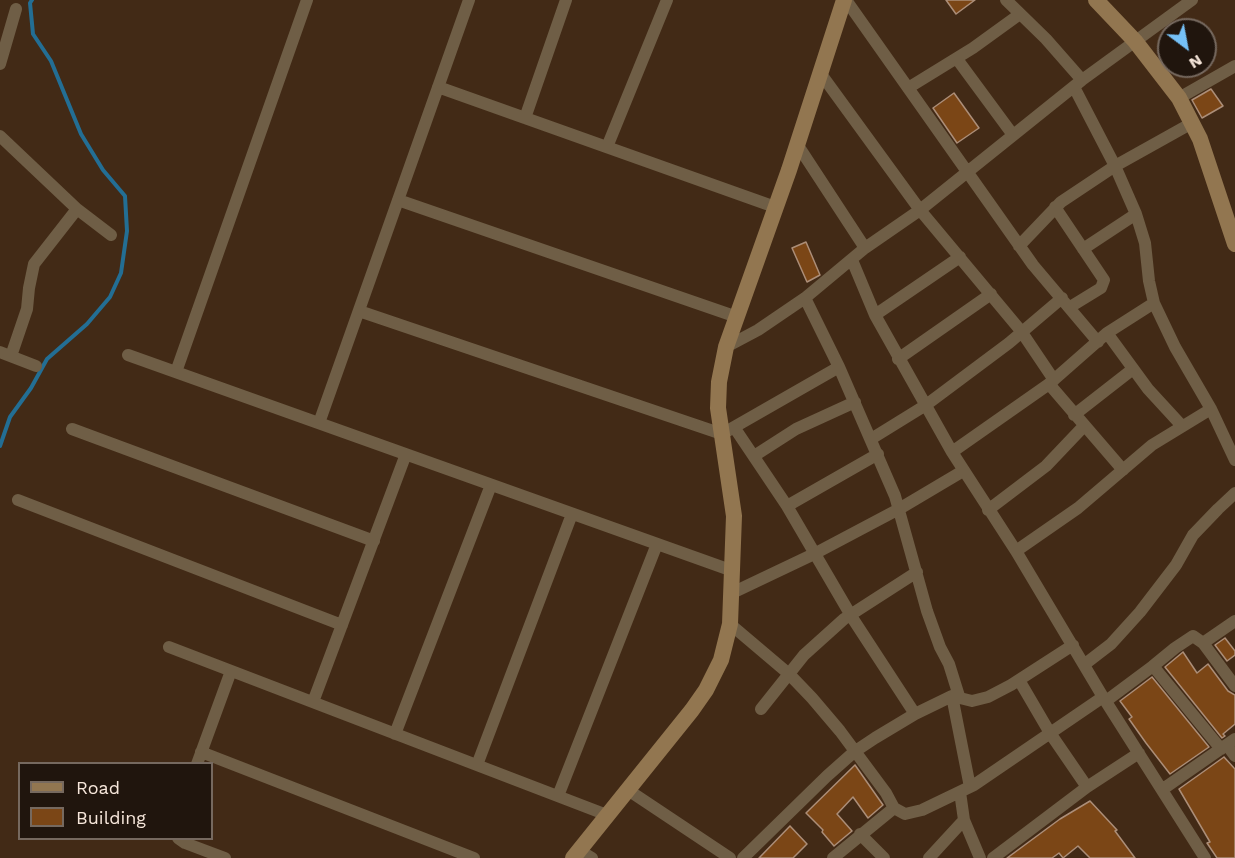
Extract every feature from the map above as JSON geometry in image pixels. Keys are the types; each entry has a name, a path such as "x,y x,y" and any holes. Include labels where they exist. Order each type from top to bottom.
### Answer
{"main road":[{"path":"582,855 608,815 706,690 722,660 730,624 734,516 728,431 718,408 718,391 726,347 845,0"},
{"path":"1096,0 1135,41 1179,98 1200,139 1235,244"}],"street":[{"path":"176,372 307,0"},
{"path":"319,423 469,0"},
{"path":"525,118 566,0"},
{"path":"607,147 667,0"},
{"path":"845,0 1019,246 1098,342"},
{"path":"1006,0 1046,39 1078,84 1136,214 1145,243 1154,303 1175,347 1211,409 1235,460"},
{"path":"726,347 758,330 805,298 865,248 920,210 1078,84 1190,0"},
{"path":"0,64 16,9"},
{"path":"908,88 957,59 1020,14"},
{"path":"957,59 1013,135"},
{"path":"1179,98 1235,66"},
{"path":"821,74 920,210 1021,331 1051,382 1074,415 1123,470"},
{"path":"438,87 775,207"},
{"path":"1019,246 1055,207 1115,166 1192,123"},
{"path":"0,136 77,208 111,235"},
{"path":"797,144 865,248"},
{"path":"398,200 736,317"},
{"path":"871,439 926,405 1009,343 1021,331 1066,303 1103,284 1104,280 1055,207"},
{"path":"36,366 5,354 27,309 28,288 34,264 77,208"},
{"path":"1083,249 1136,214"},
{"path":"875,315 960,257"},
{"path":"852,260 875,315 963,471 1016,551 1104,699 1205,858"},
{"path":"898,358 991,294"},
{"path":"805,298 878,454 899,509 936,638 949,664 955,696 965,790 964,820 981,858"},
{"path":"952,452 1051,382 1107,333 1154,303"},
{"path":"359,311 728,431 754,456 787,506 850,614 915,714"},
{"path":"1107,333 1148,389 1182,426"},
{"path":"128,355 733,571"},
{"path":"728,431 839,367"},
{"path":"1074,415 1133,369"},
{"path":"754,456 796,429 855,402"},
{"path":"1016,551 1078,508 1152,445 1211,409"},
{"path":"988,510 1046,466 1084,426"},
{"path":"72,429 374,541"},
{"path":"313,702 406,454"},
{"path":"787,506 878,454"},
{"path":"732,593 814,554 899,509 963,471"},
{"path":"395,734 491,485"},
{"path":"1085,664 1111,644 1140,612 1176,565 1193,535 1218,508 1235,494"},
{"path":"18,500 342,625"},
{"path":"477,765 572,514"},
{"path":"558,796 657,544"},
{"path":"761,709 804,655 850,614 917,572"},
{"path":"1203,643 1235,621"},
{"path":"730,624 789,674 833,723 886,793 894,808 905,814 922,810 989,777 1050,733 1153,666 1191,637 1195,636 1203,643 1233,680"},
{"path":"743,858 854,752 915,714 955,696 978,701 1019,680 1073,645"},
{"path":"169,647 608,815"},
{"path":"1153,666 1228,744 1235,756"},
{"path":"199,758 231,671"},
{"path":"1019,680 1050,733 1087,787"},
{"path":"1163,789 1228,744"},
{"path":"993,858 1087,787 1139,753"},
{"path":"213,763 474,858"},
{"path":"628,790 730,858"},
{"path":"833,858 894,808"},
{"path":"929,858 964,820"},
{"path":"860,834 884,858"},
{"path":"181,840 225,858"}],"building":[{"path":"946,0 975,0 956,14"},
{"path":"1211,89 1223,106 1202,118 1192,100"},
{"path":"954,93 979,128 957,143 933,108"},
{"path":"806,242 820,275 807,282 792,248"},
{"path":"1225,638 1235,651 1235,655 1227,661 1215,645"},
{"path":"1183,652 1197,673 1208,664 1228,691 1235,695 1235,724 1223,734 1225,736 1222,738 1165,667"},
{"path":"1152,677 1209,747 1170,774 1129,719 1132,717 1120,701"},
{"path":"1224,757 1235,769 1235,858 1217,858 1179,789"},
{"path":"855,765 883,805 868,818 853,797 837,814 852,831 834,846 822,832 823,830 806,813"},
{"path":"1090,801 1117,830 1115,831 1135,858 1090,858 1078,846 1063,858 1059,853 1052,858 1007,858 1060,819"},
{"path":"790,826 807,844 793,858 759,858"}],"waterway":[{"path":"0,446 10,417 31,388 47,359 87,324 110,297 121,273 127,231 125,196 103,170 81,134 51,61 33,34 30,3 32,0"}]}
